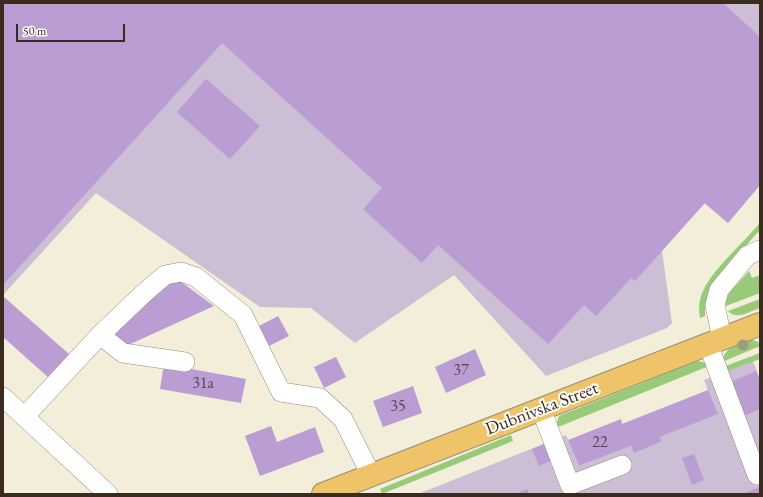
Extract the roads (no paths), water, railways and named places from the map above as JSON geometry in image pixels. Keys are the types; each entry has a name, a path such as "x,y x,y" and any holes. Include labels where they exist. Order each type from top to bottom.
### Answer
{"main road":[{"name":"Dubnivska Street","path":"323,494 760,324"}],"lane":[{"path":"757,474 715,342 715,305 719,290 746,256 760,250"},
{"path":"24,417 100,336 165,275 181,272 196,277 243,315 281,392 320,398 343,419 371,475"},
{"path":"100,336 123,353 185,362"},
{"path":"3,397 108,494"},
{"path":"541,409 570,485 622,465"}]}
